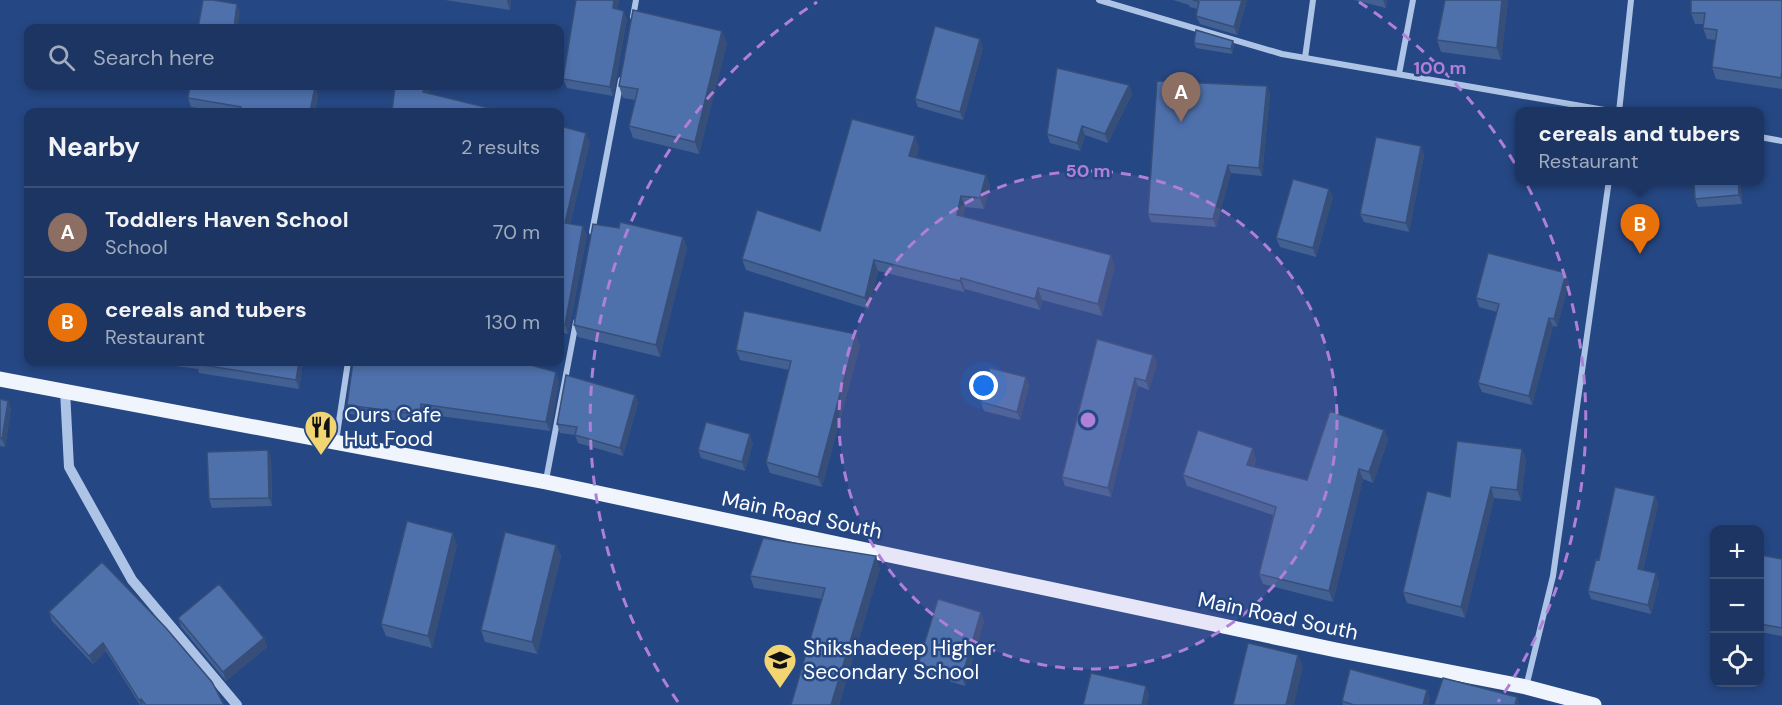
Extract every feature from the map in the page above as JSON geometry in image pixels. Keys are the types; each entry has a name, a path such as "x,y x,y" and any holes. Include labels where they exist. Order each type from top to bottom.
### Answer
{"main road":[{"name":"Main Road South","path":"0,379 546,482 1336,650 1526,687 1594,705"}],"street":[{"path":"632,24 636,0"},
{"path":"1099,0 1282,54 1593,107"},
{"path":"1305,58 1313,0"},
{"path":"1399,74 1413,0"},
{"path":"1618,107 1631,0"},
{"path":"592,235 623,71"},
{"path":"1764,138 1782,141"},
{"path":"1526,687 1553,576 1608,185"},
{"path":"546,482 576,318"},
{"path":"335,442 347,366"},
{"path":"65,391 69,466 132,580 237,705"}],"building":[{"path":"203,0 237,4 234,24 199,24"},
{"path":"576,0 614,0 613,8 624,11 610,87 564,79"},
{"path":"1193,0 1242,0 1234,27 1196,16 1199,2"},
{"path":"1445,0 1502,0 1497,48 1437,40"},
{"path":"1691,0 1782,0 1781,78 1712,67 1717,30 1703,28 1705,13 1691,13"},
{"path":"633,10 722,31 695,142 629,126 638,89 619,86"},
{"path":"935,26 980,39 960,112 915,99"},
{"path":"1196,30 1233,41 1231,49 1194,43"},
{"path":"1057,68 1129,85 1105,134 1082,126 1077,143 1047,134"},
{"path":"1157,81 1267,86 1259,168 1228,165 1213,219 1148,214"},
{"path":"189,90 314,90 311,108 241,108 188,98"},
{"path":"395,90 424,90 423,92 489,108 392,108"},
{"path":"852,119 915,136 909,156 986,175 980,198 961,196 957,215 1111,255 1098,304 1038,288 1035,299 961,278 960,281 874,260 865,298 742,259 757,210 820,231"},
{"path":"564,127 586,133 565,223 583,226 565,325"},
{"path":"1376,137 1421,146 1406,223 1360,214"},
{"path":"1293,179 1329,189 1313,248 1276,238"},
{"path":"1694,185 1738,185 1739,195 1695,199"},
{"path":"620,222 683,237 656,345 574,325 593,224 619,228"},
{"path":"1488,253 1566,273 1554,319 1549,318 1529,396 1478,383 1499,304 1476,298"},
{"path":"744,311 856,334 818,477 766,462 791,361 736,350"},
{"path":"1097,339 1153,355 1146,381 1135,378 1108,488 1062,477"},
{"path":"208,366 298,366 296,380"},
{"path":"352,366 534,366 556,372 546,422 421,404 420,415 347,405"},
{"path":"990,368 1026,377 1017,412 981,402"},
{"path":"566,375 635,395 620,448 575,435 577,427 557,424"},
{"path":"0,399 8,401 2,439 0,438"},
{"path":"1330,411 1384,430 1369,472 1359,469 1329,591 1259,574 1276,507 1183,475 1198,430 1253,448 1247,465 1307,480"},
{"path":"706,422 750,434 742,462 698,450"},
{"path":"1457,441 1522,449 1517,490 1491,487 1461,607 1403,592 1427,491 1450,497"},
{"path":"268,450 269,498 209,499 207,452"},
{"path":"1615,487 1655,496 1638,569 1656,573 1648,605 1588,591 1596,559 1599,560"},
{"path":"407,521 453,533 428,636 381,624"},
{"path":"505,532 556,545 532,642 481,630"},
{"path":"763,538 876,556 831,705 791,705 825,588 750,576"},
{"path":"1764,556 1782,559 1782,628 1764,625"},
{"path":"102,562 166,628 212,682 224,705 146,705 141,699 139,700 103,643 89,656 49,612"},
{"path":"219,584 264,638 223,672 178,618"},
{"path":"938,599 981,612 962,677 918,664"},
{"path":"1248,643 1298,655 1286,705 1233,705"},
{"path":"1350,669 1427,690 1423,705 1354,705 1342,701"},
{"path":"1091,673 1146,686 1142,705 1083,705"},
{"path":"1443,678 1517,697 1515,705 1434,705"}],"place":[{"name":"Toddlers Haven School","path":"1181,122"},
{"name":"cereals and tubers","path":"1640,254"},
{"name":"Ours Cafe Hut Food","path":"321,456"},
{"name":"Shikshadeep Higher Secondary School","path":"780,689"}]}
